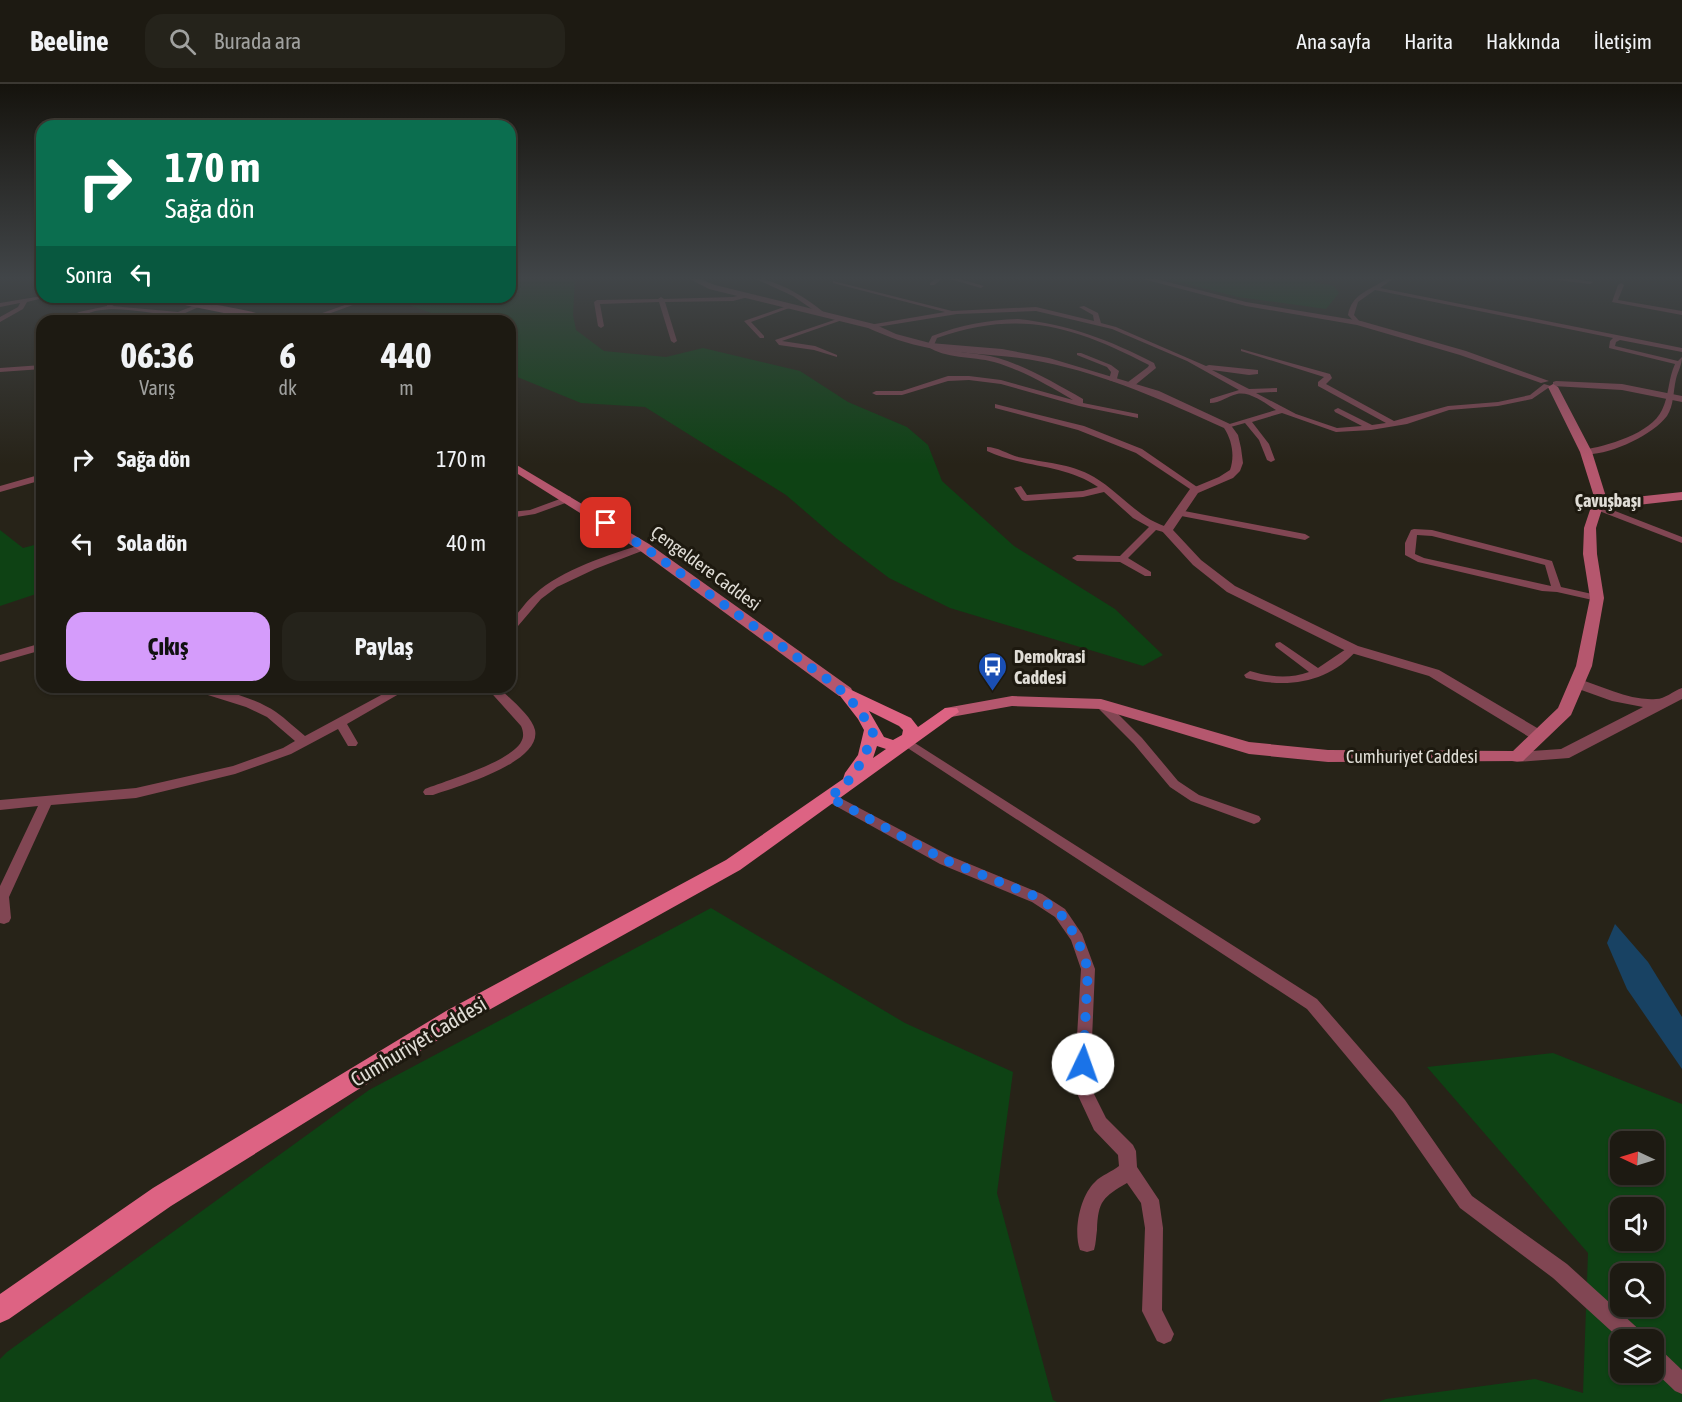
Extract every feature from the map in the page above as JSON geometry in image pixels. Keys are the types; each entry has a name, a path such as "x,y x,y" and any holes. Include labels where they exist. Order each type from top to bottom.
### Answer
{"main road":[{"path":"1516,757 1565,711 1578,684 1597,598 1590,554 1590,528 1599,506 1586,452 1550,384"},
{"name":"Çengeldere Caddesi","path":"516,468 644,547 844,692"},
{"path":"1599,506 1682,496"},
{"path":"844,692 899,720 911,729 912,734 907,742 889,746 878,741 865,716 844,692"},
{"name":"Cumhuriyet Caddesi","path":"0,1310 162,1197 454,1018 733,865 951,712 1012,701 1101,704 1249,748 1328,756 1516,757"},
{"path":"837,792 866,756 873,728 881,721 951,712"}],"street":[{"path":"778,341 781,344 815,348 835,356"},
{"path":"910,341 942,351 996,360 1049,382 1080,401 1079,404"},
{"path":"930,346 932,341"},
{"path":"1098,341 1152,364 1152,368 1143,377 1131,384"},
{"path":"1141,341 1218,370 1255,372"},
{"path":"1419,341 1463,353 1550,384 1622,387 1682,399"},
{"path":"1586,452 1597,452 1655,426 1667,410 1672,375 1681,361 1611,347 1613,341"},
{"path":"1631,341 1682,350"},
{"path":"930,346 1002,352 1046,360 1156,393 1227,426 1233,433 1238,456 1234,472 1225,479 1196,489 1167,530"},
{"path":"1243,350 1327,376 1328,378 1321,384 1393,424"},
{"path":"1079,354 1109,366 1115,371 1113,380"},
{"path":"1188,360 1282,411 1316,425 1336,430 1371,428 1448,408 1498,404 1532,397 1550,384"},
{"path":"0,370 36,367"},
{"path":"876,393 893,394 918,389 943,379 969,377 1006,382 1051,398 1135,416"},
{"path":"1213,401 1236,392 1274,390"},
{"path":"998,406 1081,428 1139,450 1196,489"},
{"path":"1338,410 1371,428"},
{"path":"1227,426 1282,411"},
{"path":"1247,421 1262,439 1270,452 1271,460"},
{"path":"990,449 1019,460 1062,467 1091,478 1153,528 1167,530 1213,578 1231,589 1353,649 1434,673 1539,736"},
{"path":"0,489 36,479"},
{"path":"1018,488 1025,498 1083,494 1104,489"},
{"path":"516,514 532,512 568,499"},
{"path":"1599,506 1682,540"},
{"path":"1179,513 1305,537"},
{"path":"1122,559 1153,528"},
{"path":"1557,589 1549,562 1432,533 1414,532 1412,536 1409,546 1410,555 1421,560 1542,588 1597,598"},
{"path":"516,623 541,593 573,576 644,547"},
{"path":"1077,558 1122,559 1148,574"},
{"path":"1280,645 1317,672"},
{"path":"0,659 36,648"},
{"path":"1250,675 1266,681 1299,680 1336,664 1353,649"},
{"path":"1578,684 1643,703 1661,704"},
{"path":"215,693 250,704 271,714 304,742"},
{"path":"2,806 136,793 235,770 287,751 394,693"},
{"path":"429,792 511,759 526,747 529,731 497,693"},
{"path":"1516,757 1564,754 1682,693"},
{"path":"1101,704 1138,741 1174,784 1195,798 1254,819"},
{"path":"340,722 352,743"},
{"path":"907,742 1312,1004 1400,1106 1466,1202 1560,1271 1624,1329"},
{"path":"837,792 945,860 1037,897 1060,913 1077,938 1088,969 1082,1087 1100,1124 1127,1151 1128,1170 1150,1200 1154,1228 1152,1311 1164,1334"},
{"path":"4,918 2,897 46,802"},
{"path":"1087,1243 1089,1206 1101,1187 1120,1179 1128,1170"},
{"path":"1664,1367 1682,1384"}],"green space":[{"path":"516,341 590,341 604,351 666,357 703,348 800,371 848,402 907,427 928,445 942,481 1014,546 1115,609 1163,655 1143,666 950,608 889,578 836,538 786,495 645,407 581,403 516,376"},
{"path":"0,530 23,548 36,545 36,594 0,606"},
{"path":"711,908 905,1023 1013,1072 997,1193 1053,1400 1057,1402 0,1402 0,1359 7,1352 369,1090"},
{"path":"1553,1053 1682,1104 1682,1402 1378,1402 1386,1399 1535,1379 1583,1393 1588,1253 1427,1067"}],"water":[{"path":"1615,924 1648,962 1682,1017 1682,1069 1627,989 1607,943"}],"place":[{"name":"Demokrasi Caddesi","path":"993,692"}],"district":[{"name":"Çavuşbaşı","path":"1608,500"}],"route":[{"path":"606,523 644,547 827,679 844,692 865,716 873,732 866,756 845,787 829,797 945,860 1037,897 1060,913 1077,938 1088,969 1083,1064"}]}
